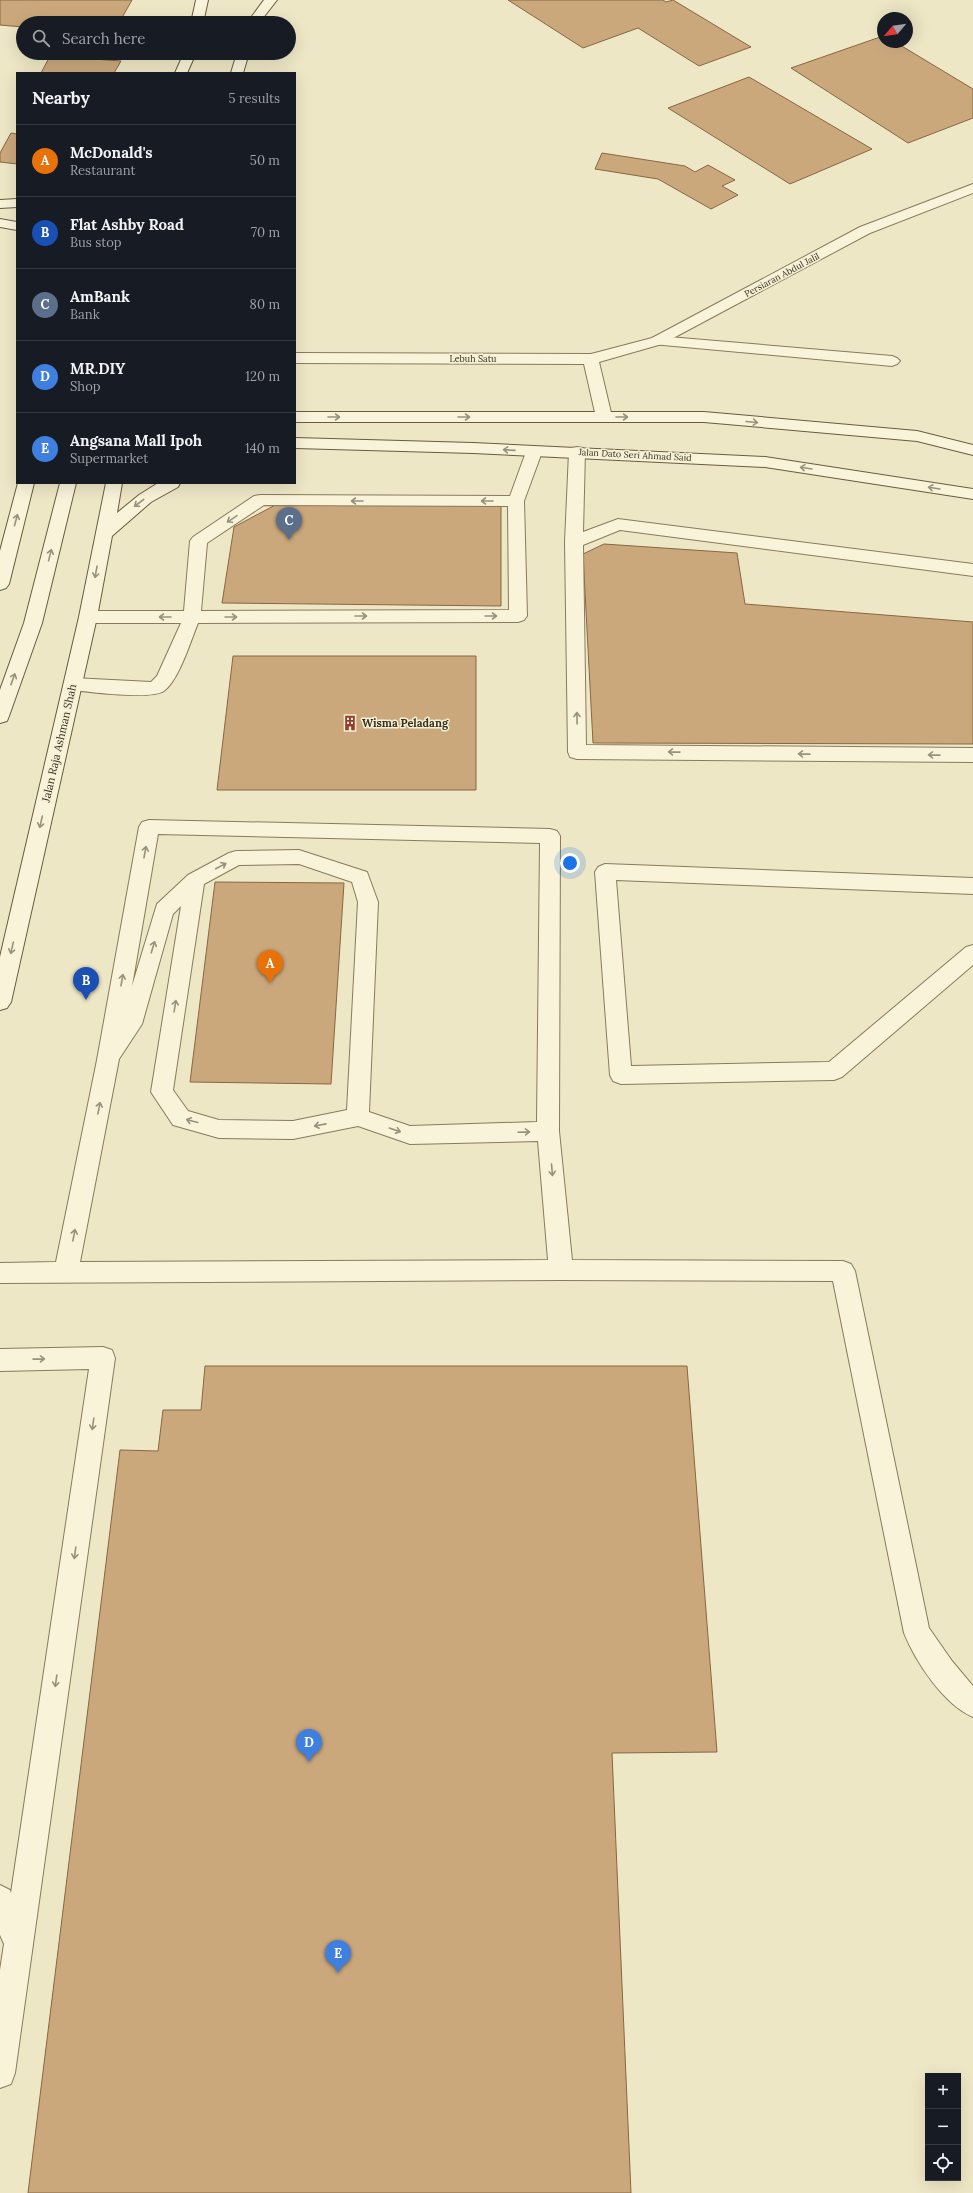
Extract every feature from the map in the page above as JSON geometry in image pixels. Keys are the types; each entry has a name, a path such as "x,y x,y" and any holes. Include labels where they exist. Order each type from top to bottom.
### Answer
{"main road":[{"path":"199,16 202,0"},
{"path":"254,16 256,0"},
{"path":"258,16 270,0"},
{"path":"181,72 187,60"},
{"path":"237,72 241,60"},
{"name":"Persiaran Abdul Jalil","path":"590,359 657,341 865,230 973,188"},
{"path":"0,204 16,203"},
{"path":"0,223 16,226"},
{"path":"657,341 892,361"},
{"name":"Lebuh Satu","path":"296,358 590,359"},
{"path":"590,359 604,417"},
{"path":"296,417 704,417 917,436 973,450"},
{"name":"Jalan Dato Seri Ahmad Said","path":"296,443 412,446 534,452 577,452 765,462 973,494"},
{"path":"296,457 412,446"},
{"path":"88,617 518,616 516,501 534,452"},
{"path":"577,452 574,542 577,752 973,755"},
{"path":"0,584 26,484"},
{"path":"0,716 33,623 68,484"},
{"name":"Jalan Raja Ashman Shah","path":"0,1002 88,617 114,484"},
{"path":"104,534 129,511 158,489 170,484"},
{"path":"73,684 145,689 157,687 165,679 192,617 198,541 260,500 516,501"},
{"path":"574,542 618,524 973,570"},
{"path":"66,1273 108,1060 149,827 550,836 548,1131 561,1270"},
{"path":"108,1060 132,1024 164,910 195,880 236,858 298,857 360,877 368,902 358,1117"},
{"path":"973,886 605,872 621,1075 834,1071 973,953"},
{"path":"195,880 162,1092 181,1118 219,1128 292,1130 358,1117 410,1135 548,1131"},
{"path":"0,1273 561,1270 842,1271 917,1633 942,1670 967,1700 973,1703"},
{"path":"0,1360 103,1358 0,2073"},
{"path":"0,1900 18,1945"}],"building":[{"path":"0,0 132,0 123,16 16,16 16,26 0,25"},
{"path":"508,0 663,0 666,2 673,0 751,47 699,66 638,28 583,48"},
{"path":"877,38 877,48 905,48 973,89 973,118 908,143 791,68"},
{"path":"48,60 121,61 115,72 42,72"},
{"path":"749,77 872,149 790,184 668,108"},
{"path":"11,133 16,134 16,164 0,162 0,153"},
{"path":"602,153 685,166 695,172 708,165 735,180 722,186 738,195 711,209 658,179 595,169"},
{"path":"279,503 501,505 501,606 222,603 234,527"},
{"path":"604,544 737,553 745,604 973,622 973,744 593,743 583,554"},
{"name":"Wisma Peladang","path":"233,656 476,656 476,790 217,790"},
{"path":"215,882 344,883 331,1084 190,1082"},
{"path":"205,1366 687,1366 717,1752 612,1753 631,2193 28,2193 120,1450 158,1451 163,1410 201,1410"}],"place":[{"name":"AmBank","path":"289,540"},
{"name":"Wisma Peladang","path":"350,723"},
{"name":"McDonald's","path":"270,983"},
{"name":"Flat Ashby Road","path":"86,1000"},
{"name":"MR.DIY","path":"309,1762"},
{"name":"Angsana Mall Ipoh","path":"338,1973"}]}
